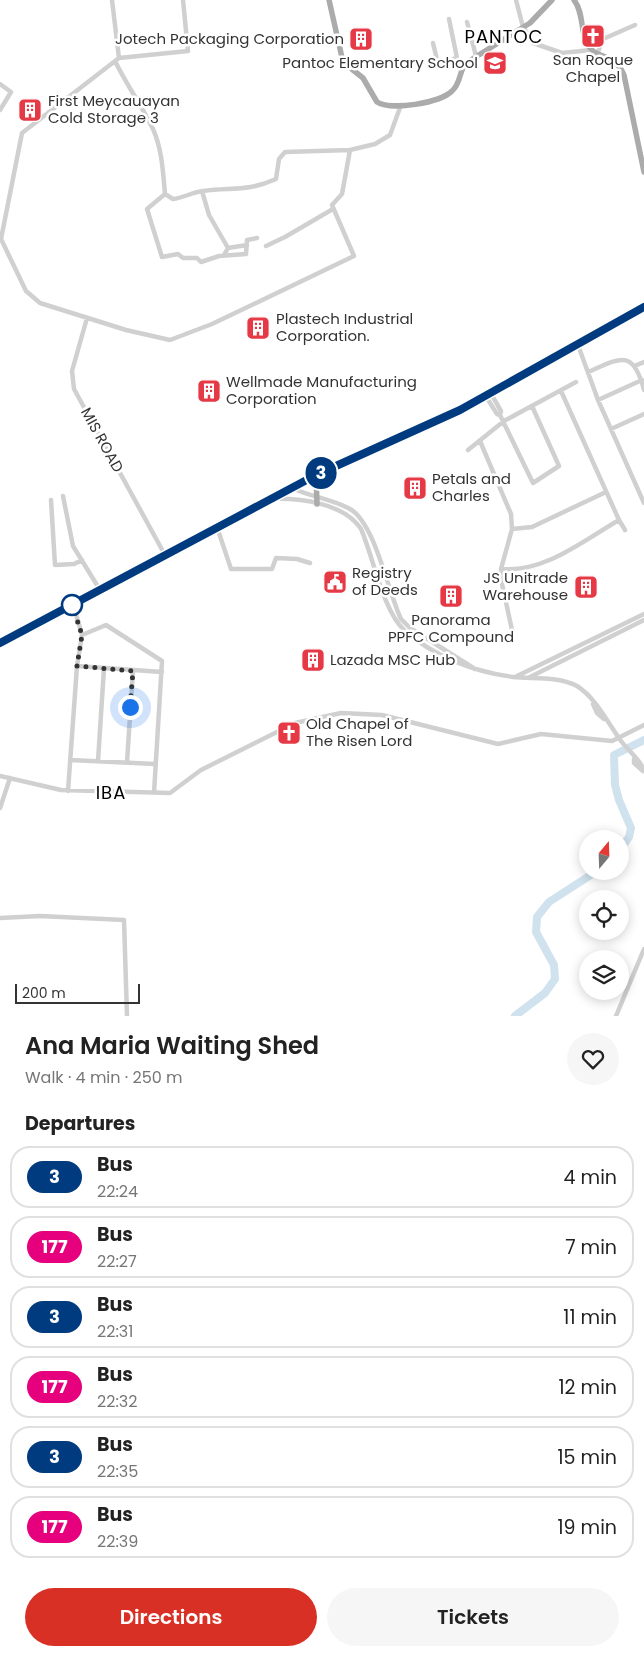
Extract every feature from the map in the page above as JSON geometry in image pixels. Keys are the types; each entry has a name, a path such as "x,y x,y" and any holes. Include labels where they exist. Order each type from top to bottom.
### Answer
{"main road":[{"path":"329,0 343,62 363,78 377,102 382,105 428,103 446,96 458,84 461,70 476,56 523,27 552,0"},
{"path":"574,0 580,14 585,40 592,50 616,62 624,75 644,172"},
{"path":"0,643 316,475 460,410 643,308 644,301"},
{"path":"316,475 317,501"}],"street":[{"path":"112,0 117,59 128,88 153,129 158,146 165,194"},
{"path":"183,0 188,50 117,59 24,130 1,239 14,269 32,297 46,306 165,340 174,339 212,324 354,256 333,210 333,204 342,194 350,150"},
{"path":"516,0 523,27 533,43 548,50 571,54 592,50"},
{"path":"449,19 456,58 461,70"},
{"path":"467,22 476,56"},
{"path":"598,52 603,39 635,24"},
{"path":"433,44 438,64 456,58"},
{"path":"0,84 11,92 0,110"},
{"path":"165,194 176,199 202,191 244,190 276,179 279,159 285,152 350,150 375,144 390,135 401,105"},
{"path":"202,191 209,215 228,248"},
{"path":"165,194 148,209 162,257 178,254 183,258 197,258 201,262 224,255 246,254 248,239 257,238"},
{"path":"266,246 333,210"},
{"path":"228,248 247,245"},
{"path":"224,255 228,248"},
{"name":"MIS ROAD","path":"88,318 72,371 74,389 165,555"},
{"path":"578,345 598,400 644,503"},
{"path":"588,372 618,358 626,358 634,366 642,380 644,390"},
{"path":"634,366 644,362"},
{"path":"598,400 642,380"},
{"path":"468,450 504,421 576,382"},
{"path":"561,391 625,530"},
{"path":"488,394 494,404 496,414 500,415 504,421 533,483 559,466 532,406"},
{"path":"611,429 644,414"},
{"path":"480,441 511,514 512,529 501,569 502,584 512,630"},
{"path":"292,488 347,515 356,522 366,540 392,615 402,628 466,668 514,677 562,682 577,687 603,712 604,719 634,759 638,760 643,766 643,771"},
{"path":"512,529 532,527 606,492"},
{"path":"63,496 73,546 100,590"},
{"path":"270,499 317,501"},
{"path":"51,500 56,565 74,564 82,560"},
{"path":"501,569 519,571 537,567 619,520"},
{"path":"217,527 231,569 272,569 276,558 297,559 310,563"},
{"path":"68,791 77,666 82,635 73,604"},
{"path":"514,677 644,614"},
{"path":"529,678 644,620"},
{"path":"82,635 106,625 162,660 154,793"},
{"path":"611,629 614,634"},
{"path":"548,660 552,666"},
{"path":"77,666 162,672"},
{"path":"98,761 104,668"},
{"path":"544,670 545,680"},
{"path":"127,762 133,671"},
{"path":"0,776 68,791 173,792 196,773 295,723 341,713 382,714 498,744 541,734 600,741 618,738 644,725"},
{"path":"70,760 156,764"},
{"path":"0,808 10,778"},
{"path":"0,918 40,916 124,920 128,1016"},
{"path":"616,1016 644,949"}],"waterway":[{"path":"629,837 631,828 615,785 614,755 644,740"},
{"path":"515,1016 545,993 555,979 554,965 536,932 537,917 549,902 583,880"}],"bus line":[{"name":"3","path":"0,643 316,475 472,404 498,387 578,345 644,307"}],"place":[{"name":"San Roque Chapel","path":"593,36"},
{"name":"Jotech Packaging Corporation","path":"361,39"},
{"name":"Pantoc Elementary School","path":"495,63"},
{"name":"First Meycauayan Cold Storage 3","path":"30,110"},
{"name":"Plastech Industrial Corporation.","path":"258,328"},
{"name":"Wellmade Manufacturing Corporation","path":"209,391"},
{"name":"Petals and Charles","path":"415,488"},
{"name":"Registry of Deeds","path":"335,582"},
{"name":"JS Unitrade Warehouse","path":"586,587"},
{"name":"Panorama PPFC Compound","path":"451,596"},
{"name":"Lazada MSC Hub","path":"313,660"},
{"name":"Old Chapel of The Risen Lord","path":"289,733"}],"district":[{"name":"PANTOC","path":"504,37"},
{"name":"IBA","path":"111,793"}],"route":[{"path":"72,605 82,635 77,666 133,671 130,707"}]}
